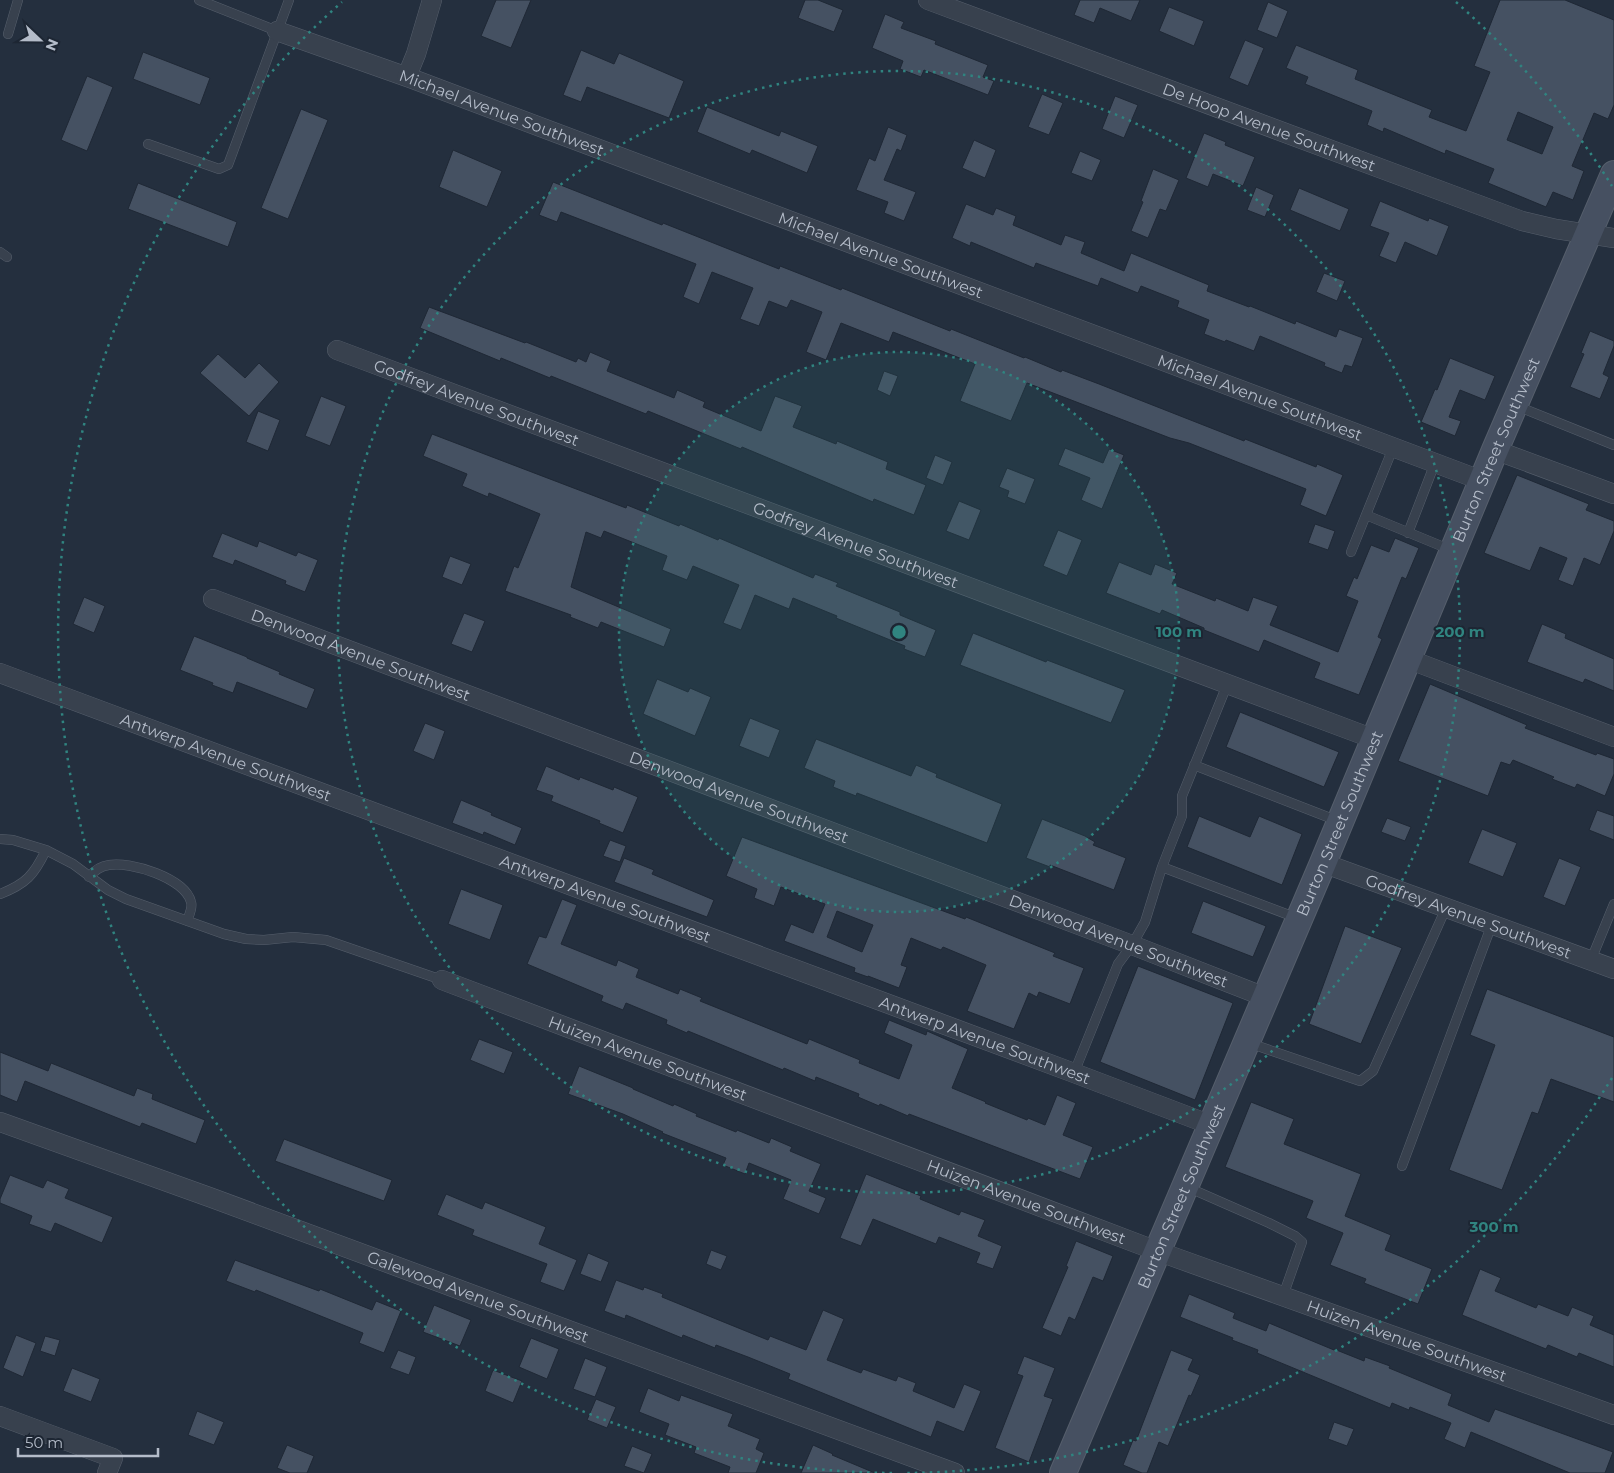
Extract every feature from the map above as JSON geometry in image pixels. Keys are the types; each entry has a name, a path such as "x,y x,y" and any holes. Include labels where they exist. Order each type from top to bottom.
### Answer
{"main road":[{"name":"Burton Street Southwest","path":"1063,1473 1323,863 1514,405 1614,174"}],"street":[{"path":"407,76 416,54 432,0"},
{"name":"De Hoop Avenue Southwest","path":"928,0 1522,221 1556,229 1614,238"},
{"name":"Michael Avenue Southwest","path":"277,31 407,76 1483,481"},
{"name":"Godfrey Avenue Southwest","path":"337,350 1374,739"},
{"path":"1495,450 1614,494"},
{"name":"Denwood Avenue Southwest","path":"213,599 1132,945 1265,997"},
{"path":"1408,659 1614,736"},
{"name":"Antwerp Avenue Southwest","path":"0,673 1211,1125"},
{"name":"Godfrey Avenue Southwest","path":"1323,863 1614,969"},
{"name":"Huizen Avenue Southwest","path":"442,980 1157,1251 1614,1415"},
{"name":"Galewood Avenue Southwest","path":"0,1122 955,1473"},
{"path":"0,1417 110,1466"}],"lane":[{"path":"8,34 18,0"},
{"path":"198,0 277,31"},
{"path":"148,144 219,169 228,165 289,0"},
{"path":"1514,405 1614,445"},
{"path":"1351,552 1393,448"},
{"path":"1408,533 1435,463"},
{"path":"1366,516 1454,551"},
{"path":"1074,1073 1118,964 1132,945 1145,922 1162,867 1182,816 1182,796 1226,685"},
{"path":"1194,765 1340,822"},
{"path":"0,839 21,842 46,850 73,864 108,890 126,899 224,934 246,939 264,940 293,937 326,940 442,980"},
{"path":"0,894 14,889 25,882 38,867 46,850"},
{"path":"89,877 94,871 109,865 138,867 160,875 180,888 190,899 192,905 187,921"},
{"path":"1162,867 1299,918"},
{"path":"1591,960 1614,904"},
{"path":"1246,1042 1360,1081 1373,1071 1446,908"},
{"path":"1402,1166 1492,924"},
{"path":"1185,1186 1269,1223 1295,1236 1302,1242 1283,1296"}],"building":[{"path":"496,0 531,0 511,48 481,36"},
{"path":"805,0 818,0 843,10 834,32 798,18"},
{"path":"1080,0 1140,0 1131,21 1100,8 1094,23 1074,15"},
{"path":"1500,0 1565,0 1614,20 1614,105 1608,119 1594,113 1572,166 1584,171 1573,200 1553,192 1546,207 1488,183 1494,169 1446,150 1445,154 1384,128 1383,132 1367,125 1372,111 1305,84 1308,77 1286,68 1296,45 1358,70 1355,79 1432,110 1429,117 1466,131 1490,72 1474,66","holes":["1518,112 1553,127 1542,154 1507,140"]},
{"path":"1268,2 1288,11 1277,38 1257,30"},
{"path":"1169,7 1204,21 1194,46 1159,31"},
{"path":"885,14 904,22 901,28 936,41 935,44 988,65 983,77 994,81 988,95 924,70 921,77 900,69 903,61 872,48"},
{"path":"1245,40 1264,48 1248,86 1229,78"},
{"path":"581,50 614,64 619,53 684,81 669,118 587,87 581,102 563,95"},
{"path":"143,52 210,78 200,105 133,79"},
{"path":"87,76 113,87 87,151 61,140"},
{"path":"1042,94 1063,103 1049,135 1028,127"},
{"path":"1115,96 1138,105 1124,138 1102,129"},
{"path":"707,107 779,136 781,131 818,146 807,173 752,150 750,154 697,132"},
{"path":"301,109 328,120 288,219 261,208"},
{"path":"888,127 907,135 901,151 897,149 884,180 916,192 904,221 884,213 888,202 856,190 869,158 875,161"},
{"path":"1204,133 1226,142 1225,145 1255,157 1243,186 1213,174 1208,187 1186,178"},
{"path":"974,140 996,150 985,178 962,168"},
{"path":"453,150 502,171 487,207 439,187"},
{"path":"1080,151 1101,160 1092,181 1071,173"},
{"path":"1153,169 1179,180 1166,211 1160,209 1148,238 1131,231 1143,202 1141,201"},
{"path":"553,182 779,269 780,266 841,290 842,288 950,331 951,329 1061,372 1062,370 1244,441 1245,439 1316,467 1317,464 1343,475 1326,516 1300,505 1306,489 1027,383 1011,421 960,401 975,364 893,332 889,342 841,323 826,360 806,352 822,312 791,300 787,308 769,301 759,326 740,319 753,288 712,272 699,304 683,297 696,264 561,212 557,222 539,215"},
{"path":"138,183 237,222 228,247 128,209"},
{"path":"1256,187 1274,195 1265,217 1247,210"},
{"path":"1299,188 1349,209 1340,231 1290,210"},
{"path":"1380,201 1428,221 1429,218 1449,226 1437,256 1405,242 1396,263 1379,256 1389,233 1370,226"},
{"path":"966,204 993,215 996,208 1016,216 1013,225 1061,245 1065,235 1085,242 1081,253 1124,271 1131,253 1209,285 1207,291 1295,324 1296,321 1336,337 1339,329 1363,338 1352,367 1345,365 1342,373 1324,366 1325,363 1260,336 1254,351 1226,340 1225,342 1204,334 1209,320 1177,307 1179,301 1141,286 1138,293 1101,278 1098,286 1036,263 1034,268 971,242 970,246 952,238"},
{"path":"1324,273 1345,281 1337,301 1316,292"},
{"path":"429,307 576,362 578,358 586,362 590,352 611,361 607,371 674,398 677,390 705,402 703,407 761,431 775,396 802,406 793,427 836,444 837,441 888,462 886,469 926,485 914,515 874,499 873,502 742,447 741,449 648,411 646,414 501,358 500,361 420,328"},
{"path":"1590,331 1614,341 1614,346 1603,374 1609,377 1600,399 1570,387 1584,354 1581,353"},
{"path":"218,354 245,378 259,363 279,382 249,416 200,373"},
{"path":"1450,358 1495,376 1485,400 1460,390 1449,417 1461,421 1455,436 1421,422"},
{"path":"884,371 898,376 890,396 877,390"},
{"path":"321,396 346,406 330,446 305,436"},
{"path":"258,411 280,420 268,451 246,442"},
{"path":"432,434 626,508 627,505 718,540 719,538 813,578 815,574 838,583 836,586 900,612 900,615 936,630 925,657 904,649 905,646 793,598 789,609 755,595 741,630 723,623 739,585 693,566 687,580 662,570 667,556 604,531 601,538 586,532 571,587 671,629 664,647 601,622 598,628 570,617 571,615 505,591 514,566 518,568 540,514 489,493 488,497 462,486 467,474 423,456"},
{"path":"1065,448 1103,463 1109,449 1124,455 1102,509 1081,500 1090,478 1058,465"},
{"path":"935,455 952,462 943,485 926,478"},
{"path":"1007,468 1035,479 1025,504 1007,497 1009,491 999,487"},
{"path":"1517,475 1589,504 1586,510 1614,521 1614,531 1600,565 1584,558 1573,586 1558,580 1567,558 1540,547 1530,571 1484,553"},
{"path":"959,501 981,510 969,540 946,531"},
{"path":"1315,524 1335,531 1328,550 1308,543"},
{"path":"1058,530 1082,540 1067,576 1043,566"},
{"path":"222,533 257,547 259,541 296,556 298,552 318,560 305,592 285,584 286,581 235,560 233,565 212,557"},
{"path":"1395,538 1419,548 1406,579 1402,577 1378,637 1382,639 1359,695 1314,678 1320,663 1264,640 1259,652 1204,630 1204,628 1162,610 1160,614 1106,593 1119,562 1151,575 1155,564 1177,573 1172,584 1215,601 1216,598 1248,611 1253,597 1278,606 1270,625 1338,652 1358,601 1346,596 1354,577 1357,579 1371,545 1389,552"},
{"path":"450,556 471,564 462,585 442,577"},
{"path":"84,597 105,606 94,633 73,624"},
{"path":"464,613 485,621 472,652 451,644"},
{"path":"1542,624 1566,634 1565,638 1614,659 1614,691 1585,679 1583,683 1527,662"},
{"path":"973,633 1046,662 1047,660 1125,690 1111,723 960,665"},
{"path":"194,636 247,657 280,672 279,674 315,689 307,709 237,682 233,693 180,670"},
{"path":"657,679 688,692 690,688 711,697 695,736 643,714"},
{"path":"1430,684 1527,725 1525,728 1596,755 1597,753 1614,759 1614,774 1605,796 1577,784 1575,788 1552,779 1554,777 1513,760 1510,765 1501,762 1488,796 1398,761"},
{"path":"1240,712 1339,752 1324,787 1226,747"},
{"path":"750,718 780,730 769,758 739,746"},
{"path":"425,723 445,731 434,760 413,751"},
{"path":"816,739 911,776 916,765 937,774 936,777 1002,804 987,843 857,793 856,796 833,787 835,781 804,768"},
{"path":"546,766 579,780 580,777 613,790 614,787 638,797 623,833 599,823 600,821 551,801 553,796 536,790"},
{"path":"461,800 522,828 515,845 484,832 483,835 452,823"},
{"path":"1597,810 1614,816 1614,840 1589,830"},
{"path":"1199,816 1250,837 1259,816 1302,834 1282,885 1187,847"},
{"path":"1387,818 1411,827 1405,841 1381,832"},
{"path":"1042,819 1085,836 1095,842 1093,845 1126,858 1114,890 1050,865 1050,867 1026,858"},
{"path":"1482,829 1517,843 1503,877 1468,863"},
{"path":"742,837 965,919 966,917 1055,953 1053,956 1084,968 1070,1004 1039,992 1037,997 1029,993 1014,1029 967,1011 986,965 943,947 941,950 911,938 901,965 907,967 899,988 854,972 855,968 784,941 791,924 813,933 825,904 781,887 774,906 754,898 757,889 726,876","holes":["837,911 873,925 862,952 827,937"]},
{"path":"610,840 626,846 620,862 603,856"},
{"path":"624,858 654,870 652,874 714,900 707,917 614,882"},
{"path":"1559,858 1581,867 1565,906 1543,897"},
{"path":"461,889 503,905 490,940 448,924"},
{"path":"562,899 577,905 561,944 616,966 618,960 639,969 636,977 678,994 680,989 702,998 700,1001 807,1044 809,1039 860,1060 859,1063 899,1079 912,1045 884,1033 889,1020 926,1035 927,1031 968,1049 952,1088 985,1103 1027,1120 1028,1118 1045,1125 1057,1095 1076,1103 1063,1135 1093,1147 1080,1179 909,1114 908,1116 880,1104 879,1106 858,1097 859,1094 816,1077 815,1081 688,1031 687,1033 666,1024 667,1020 626,1003 623,1010 601,1001 603,996 527,964 539,936 546,938"},
{"path":"1203,901 1266,926 1253,957 1191,933"},
{"path":"1345,926 1402,948 1361,1044 1309,1024"},
{"path":"1138,966 1233,1003 1195,1100 1100,1062"},
{"path":"1487,989 1614,1037 1614,1102 1551,1079 1538,1114 1532,1112 1502,1190 1449,1170 1495,1045 1470,1035"},
{"path":"479,1039 513,1052 504,1074 470,1060"},
{"path":"0,1052 48,1071 51,1063 134,1096 137,1088 153,1094 152,1099 205,1120 196,1144 142,1123 140,1127 25,1081 17,1102 0,1095"},
{"path":"579,1066 673,1106 674,1104 697,1114 696,1116 736,1132 737,1130 769,1143 771,1138 792,1147 790,1151 821,1164 809,1191 826,1198 819,1214 783,1199 791,1180 749,1163 745,1174 723,1165 726,1158 662,1133 623,1114 568,1094"},
{"path":"1251,1102 1294,1119 1284,1144 1361,1174 1345,1216 1391,1235 1385,1250 1432,1269 1418,1304 1364,1283 1366,1279 1330,1265 1343,1233 1306,1218 1313,1201 1225,1167"},
{"path":"284,1139 392,1180 384,1201 275,1161"},
{"path":"866,1174 921,1196 920,1199 959,1215 961,1211 985,1220 978,1236 1002,1246 993,1269 976,1263 980,1253 939,1237 936,1244 873,1219 861,1246 840,1238"},
{"path":"10,1175 43,1188 47,1180 69,1189 65,1198 113,1217 102,1243 55,1223 51,1232 29,1224 32,1216 0,1203"},
{"path":"446,1194 482,1209 485,1202 546,1227 539,1244 577,1260 564,1291 540,1282 547,1264 472,1235 474,1230 437,1215"},
{"path":"1076,1241 1113,1256 1103,1281 1093,1277 1075,1320 1069,1317 1061,1336 1042,1328 1068,1267 1066,1266"},
{"path":"711,1250 727,1256 721,1270 706,1264"},
{"path":"588,1253 609,1262 601,1282 580,1274"},
{"path":"235,1260 319,1291 320,1289 372,1310 376,1301 401,1311 384,1353 359,1343 363,1333 256,1290 255,1292 226,1281"},
{"path":"1480,1269 1501,1278 1495,1291 1536,1308 1538,1304 1568,1316 1572,1307 1594,1316 1590,1325 1614,1335 1614,1367 1579,1353 1577,1357 1548,1345 1546,1349 1462,1315"},
{"path":"616,1280 643,1290 644,1287 663,1294 662,1297 768,1340 770,1336 806,1350 823,1310 844,1319 827,1360 861,1373 863,1369 896,1381 898,1376 916,1383 913,1391 954,1408 964,1384 981,1391 964,1432 937,1421 931,1437 788,1379 790,1374 748,1357 716,1345 715,1348 683,1335 682,1338 626,1315 625,1319 604,1311"},
{"path":"1189,1294 1235,1313 1233,1318 1266,1331 1269,1323 1364,1361 1365,1357 1390,1366 1389,1368 1452,1394 1448,1405 1489,1422 1495,1409 1613,1452 1605,1473 1570,1473 1471,1432 1465,1448 1444,1439 1451,1423 1410,1407 1409,1410 1392,1403 1390,1408 1257,1353 1258,1350 1232,1340 1233,1338 1180,1317"},
{"path":"434,1305 471,1320 460,1346 423,1332"},
{"path":"16,1335 36,1343 23,1377 3,1368"},
{"path":"45,1336 60,1340 55,1356 40,1351"},
{"path":"531,1338 559,1349 547,1379 519,1367"},
{"path":"398,1350 416,1357 409,1375 390,1368"},
{"path":"1171,1350 1193,1359 1188,1370 1200,1375 1191,1396 1189,1395 1168,1446 1159,1442 1147,1473 1142,1473 1123,1465 1133,1440 1136,1441"},
{"path":"1024,1356 1055,1368 1044,1396 1053,1399 1029,1462 995,1448 1023,1376 1017,1374"},
{"path":"585,1358 607,1367 595,1397 573,1389"},
{"path":"72,1368 100,1379 91,1402 63,1391"},
{"path":"493,1370 522,1381 513,1403 485,1391"},
{"path":"648,1388 679,1401 681,1395 733,1414 728,1426 760,1439 756,1449 764,1453 756,1473 728,1473 730,1467 694,1453 696,1447 665,1435 669,1424 639,1412"},
{"path":"596,1399 616,1407 607,1428 587,1420"},
{"path":"197,1411 224,1422 214,1445 188,1435"},
{"path":"1334,1422 1354,1429 1347,1446 1328,1439"},
{"path":"287,1445 314,1456 307,1473 290,1473 277,1468"},
{"path":"813,1445 832,1455 875,1473 801,1473"},
{"path":"632,1446 652,1454 644,1473 624,1466"}]}
